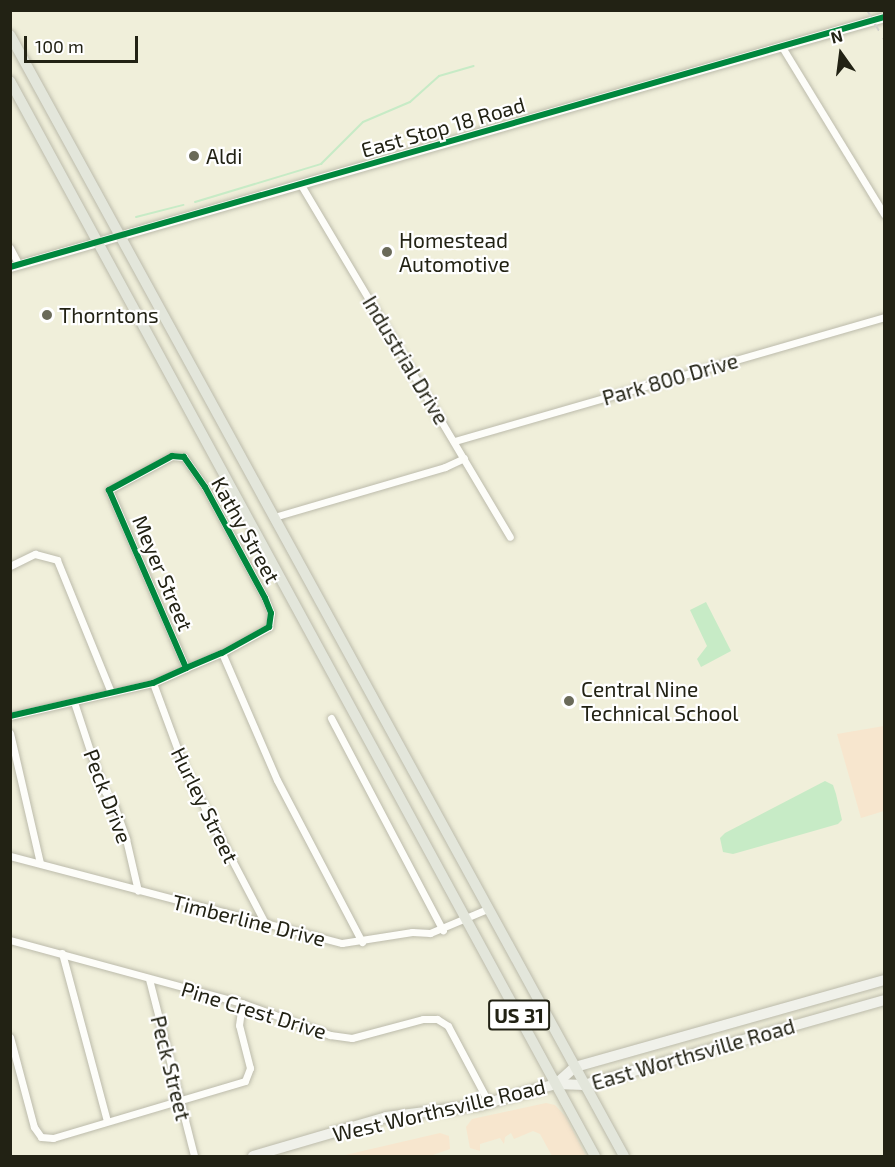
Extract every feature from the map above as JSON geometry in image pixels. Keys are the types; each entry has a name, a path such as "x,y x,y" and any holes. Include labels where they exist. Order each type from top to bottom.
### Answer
{"main road":[{"name":"US 31","path":"10,35 624,1156"},
{"name":"US 31","path":"10,81 595,1156"},
{"name":"East Worthsville Road","path":"556,1084 575,1067 885,980"},
{"name":"East Worthsville Road","path":"556,1084 584,1085 885,1000"},
{"name":"West Worthsville Road","path":"260,1156 386,1118 489,1103 556,1084"}],"street":[{"name":"East Stop 18 Road","path":"15,266 96,241 301,185 885,18"},
{"path":"782,47 885,214"},
{"name":"Industrial Drive","path":"301,185 510,537"},
{"path":"10,248 15,266"},
{"name":"Park 800 Drive","path":"455,441 885,317"},
{"name":"Kathy Street","path":"109,490 172,456 184,457 193,467 271,613 269,627 222,653"},
{"path":"274,517 444,467 464,458"},
{"name":"Meyer Street","path":"109,490 186,668"},
{"path":"10,566 35,554 57,560 110,690"},
{"path":"10,716 74,702 110,690 153,683 222,653 277,780 362,942"},
{"name":"Hurley Street","path":"153,683 186,772 265,924"},
{"name":"Peck Drive","path":"74,702 102,787 116,808 138,891"},
{"path":"331,718 443,930"},
{"path":"10,733 40,863"},
{"name":"Timberline Drive","path":"10,856 323,940 362,942 443,930 487,909"},
{"name":"Pine Crest Drive","path":"10,940 242,1003 311,1029 352,1038 423,1019 437,1019 448,1026 489,1103"},
{"path":"62,953 106,1121"},
{"name":"Peck Street","path":"149,979 194,1156"},
{"path":"10,1037 34,1127 41,1137 53,1138 245,1081 250,1068 239,1025 242,1003"}],"shaded area":[{"path":"706,602 731,651 701,667 697,659 707,646 690,610"},
{"path":"884,726 884,811 861,818 837,734"},
{"path":"825,781 833,785 836,794 842,820 838,824 733,854 723,852 720,838 725,833"},
{"path":"546,1103 555,1105 566,1117 586,1156 552,1156 540,1134 533,1131 514,1139 511,1133 505,1137 504,1144 500,1138 480,1144 480,1151 470,1148 466,1127 472,1119"},
{"path":"440,1133 449,1136 450,1149 430,1156 341,1156"}],"waterway":[{"path":"195,202 321,164 363,122 410,102 439,76 474,66"},
{"path":"136,217 183,205"}],"railway":[{"path":"867,10 884,39"}],"cycle path":[{"path":"10,267 884,17"},
{"path":"10,716 153,683 222,653 269,627 271,613 265,598 205,487 184,457 172,456 109,490 186,668"}],"place":[{"name":"Aldi","path":"194,156"},
{"name":"Homestead Automotive","path":"387,252"},
{"name":"Thorntons","path":"47,315"},
{"name":"Central Nine Technical School","path":"569,701"}]}
